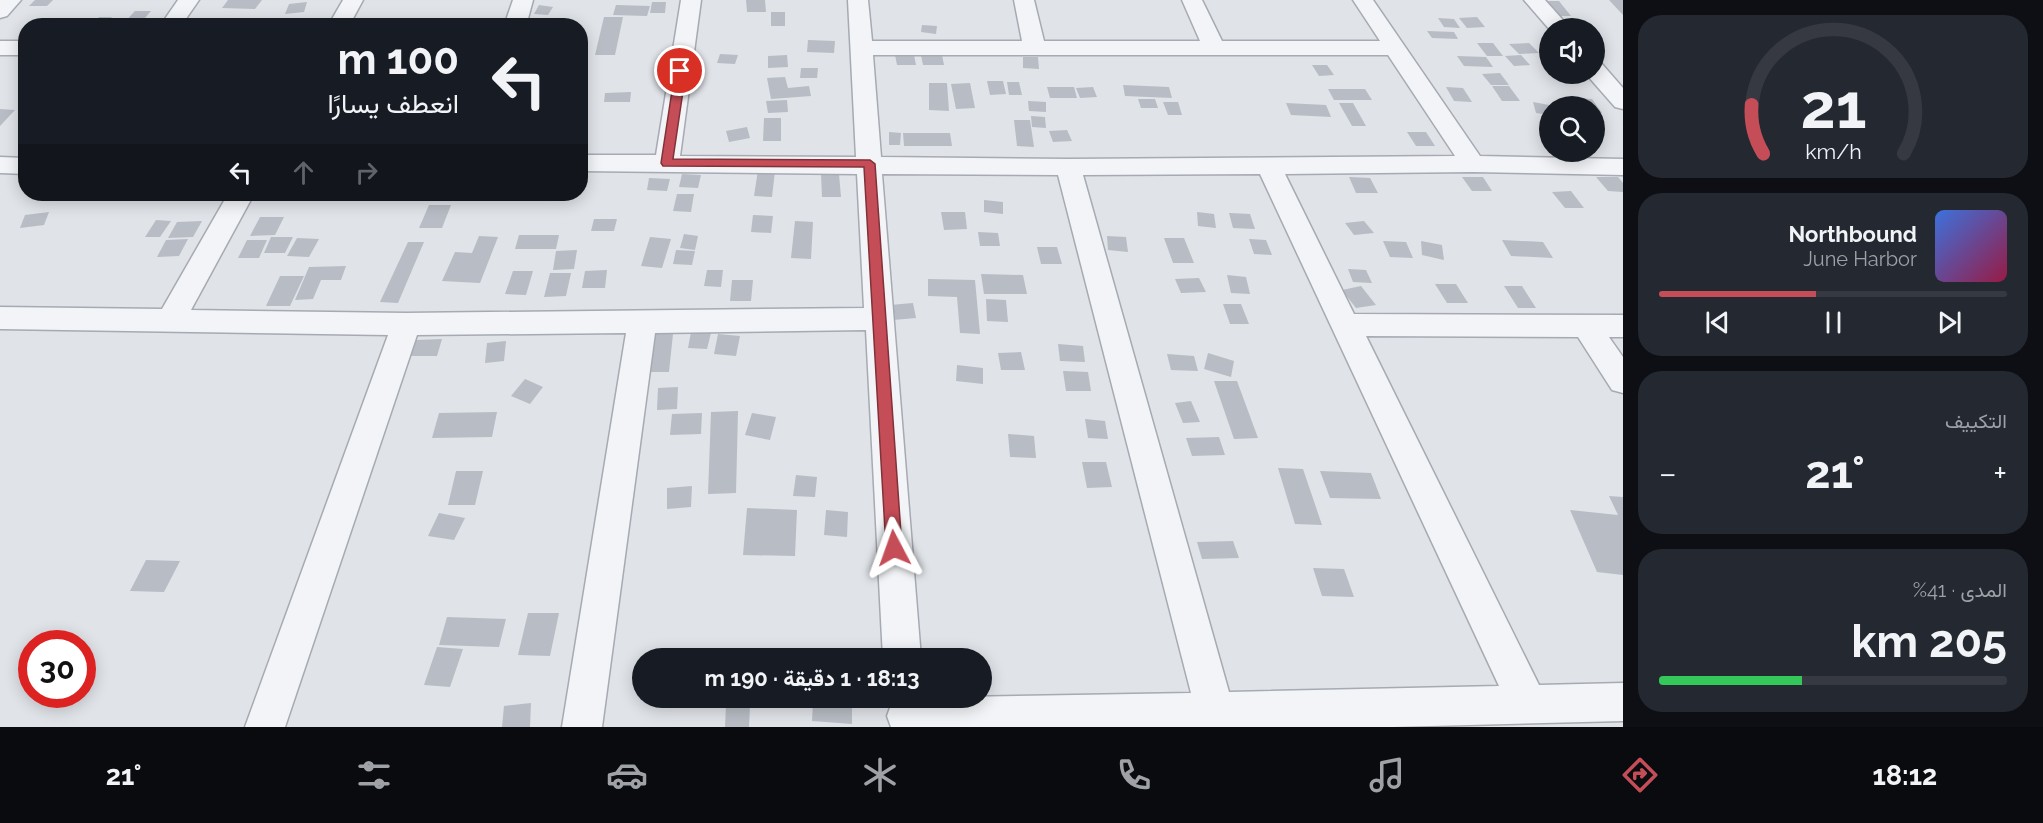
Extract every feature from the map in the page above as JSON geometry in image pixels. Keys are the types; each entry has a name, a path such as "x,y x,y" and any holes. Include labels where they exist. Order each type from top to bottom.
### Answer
{"street":[{"path":"0,12 11,0"},
{"path":"176,18 189,0"},
{"path":"343,18 353,0"},
{"path":"518,18 524,0"},
{"path":"667,163 692,0"},
{"path":"858,0 901,648"},
{"path":"1024,0 1034,46"},
{"path":"1192,0 1214,48"},
{"path":"1363,0 1393,48 1473,164"},
{"path":"1534,0 1550,18"},
{"path":"861,48 1034,46 1393,48"},
{"path":"0,48 18,48"},
{"path":"1605,82 1623,102"},
{"path":"588,164 1068,167 1473,164 1623,167"},
{"path":"0,165 18,166"},
{"path":"1269,166 1528,704"},
{"path":"1068,167 1215,712"},
{"path":"171,320 237,201"},
{"path":"0,318 406,324 880,319"},
{"path":"582,727 642,321"},
{"path":"265,727 406,324"},
{"path":"1345,325 1623,326"},
{"path":"1586,326 1623,381"},
{"path":"905,714 1215,712 1623,702"}],"building":[{"path":"35,0 53,0 47,6 29,6"},
{"path":"228,0 262,0 255,9 222,8"},
{"path":"746,0 765,0 766,12 747,12"},
{"path":"1609,0 1623,0 1623,15"},
{"path":"1542,1 1559,1 1571,16 1555,16"},
{"path":"307,2 304,12 285,14 289,4"},
{"path":"652,2 666,2 665,13 650,13"},
{"path":"539,5 553,7 548,15 534,14"},
{"path":"616,5 650,6 647,16 613,15"},
{"path":"135,11 151,11 145,18 128,18"},
{"path":"771,12 785,12 785,26 771,26"},
{"path":"604,17 623,17 615,55 595,55"},
{"path":"1477,17 1485,27 1467,28 1459,18"},
{"path":"1438,18 1454,19 1460,28 1444,27"},
{"path":"922,25 937,26 936,34 921,32"},
{"path":"1427,31 1454,32 1458,39 1432,38"},
{"path":"808,40 835,41 834,53 807,52"},
{"path":"1477,43 1493,43 1503,56 1487,56"},
{"path":"1529,43 1539,53 1519,54 1509,44"},
{"path":"720,54 738,55 735,64 717,63"},
{"path":"787,55 788,67 768,68 768,56"},
{"path":"895,55 914,55 916,65 897,65"},
{"path":"921,55 942,55 944,65 923,65"},
{"path":"1521,55 1530,65 1514,66 1505,56"},
{"path":"1457,56 1486,57 1493,67 1464,66"},
{"path":"1023,57 1038,57 1039,69 1023,68"},
{"path":"1312,65 1327,65 1334,75 1319,76"},
{"path":"801,68 818,68 817,78 800,78"},
{"path":"1500,73 1509,85 1491,85 1482,74"},
{"path":"785,77 788,88 809,86 811,96 771,99 767,78"},
{"path":"987,81 1003,81 1006,94 990,95"},
{"path":"1007,82 1019,82 1022,95 1009,95"},
{"path":"929,83 947,83 949,111 929,110"},
{"path":"970,83 975,108 956,109 951,84"},
{"path":"1123,85 1169,87 1172,98 1125,96"},
{"path":"1492,86 1509,86 1520,101 1502,101"},
{"path":"1047,87 1074,87 1077,98 1050,98"},
{"path":"1093,87 1097,97 1080,98 1076,88"},
{"path":"1446,87 1463,88 1472,102 1454,101"},
{"path":"1328,89 1365,89 1372,100 1334,100"},
{"path":"631,92 630,102 604,102 605,93"},
{"path":"1138,99 1155,99 1158,108 1141,108"},
{"path":"787,100 788,112 768,113 766,101"},
{"path":"1028,101 1046,102 1046,112 1029,111"},
{"path":"1163,102 1178,102 1182,115 1168,115"},
{"path":"1533,102 1539,103 1539,113 1536,113"},
{"path":"1286,103 1326,105 1331,117 1291,115"},
{"path":"1339,103 1353,103 1366,126 1352,126"},
{"path":"0,109 15,110 0,126"},
{"path":"1031,116 1045,117 1046,128 1032,127"},
{"path":"764,118 781,118 781,141 763,141"},
{"path":"1014,120 1030,120 1034,147 1017,146"},
{"path":"747,127 750,138 729,142 726,131"},
{"path":"1067,130 1072,141 1053,142 1049,131"},
{"path":"889,132 901,133 900,145 889,145"},
{"path":"1407,132 1426,132 1435,146 1416,146"},
{"path":"903,133 950,133 952,146 904,146"},
{"path":"758,170 775,171 772,197 754,196"},
{"path":"682,174 701,175 698,188 679,187"},
{"path":"821,174 839,174 841,197 822,197"},
{"path":"1349,177 1370,178 1378,193 1356,193"},
{"path":"1462,177 1483,177 1492,191 1472,191"},
{"path":"1596,177 1618,177 1623,183 1623,192 1608,191"},
{"path":"649,178 670,179 667,191 647,190"},
{"path":"1571,191 1584,208 1565,208 1552,192"},
{"path":"677,194 694,194 691,212 673,211"},
{"path":"984,200 1003,202 1003,214 984,212"},
{"path":"429,205 451,205 442,228 419,228"},
{"path":"49,212 44,225 20,228 25,215"},
{"path":"941,212 965,212 967,229 944,230"},
{"path":"1197,212 1214,214 1216,228 1198,226"},
{"path":"1229,213 1250,214 1255,229 1233,228"},
{"path":"753,215 773,216 771,233 751,232"},
{"path":"260,217 284,217 275,235 250,236"},
{"path":"594,219 617,219 614,231 591,231"},
{"path":"156,220 171,221 160,237 145,237"},
{"path":"202,221 193,237 168,238 177,222"},
{"path":"795,221 813,222 811,259 791,258"},
{"path":"1364,221 1374,233 1354,235 1345,223"},
{"path":"978,232 998,233 1000,246 980,246"},
{"path":"684,234 698,236 695,250 680,248"},
{"path":"519,235 559,235 556,249 515,249"},
{"path":"479,236 498,237 480,283 442,281 455,252 472,253"},
{"path":"1107,236 1126,237 1128,252 1108,250"},
{"path":"271,237 293,237 285,253 264,253"},
{"path":"650,237 671,239 662,268 641,266"},
{"path":"297,238 319,239 309,257 287,256"},
{"path":"1164,238 1184,238 1194,263 1173,263"},
{"path":"188,239 179,256 157,257 166,240"},
{"path":"1249,239 1266,240 1272,255 1254,254"},
{"path":"247,240 267,240 259,258 238,258"},
{"path":"1502,240 1543,242 1553,258 1511,256"},
{"path":"1383,241 1406,242 1413,258 1390,257"},
{"path":"1421,241 1442,245 1444,260 1422,255"},
{"path":"408,242 424,242 398,303 380,302"},
{"path":"1037,247 1057,247 1062,264 1041,264"},
{"path":"577,250 574,269 553,270 556,251"},
{"path":"676,250 695,251 692,265 673,264"},
{"path":"346,266 341,280 321,280 313,299 295,300 309,267"},
{"path":"1348,269 1366,270 1372,283 1353,282"},
{"path":"607,270 605,288 582,288 585,271"},
{"path":"707,270 723,270 721,287 704,286"},
{"path":"513,271 533,271 526,295 505,294"},
{"path":"550,273 571,273 566,296 544,297"},
{"path":"981,274 1023,275 1027,294 984,294"},
{"path":"1227,275 1246,277 1250,294 1231,293"},
{"path":"280,276 304,276 290,306 266,306"},
{"path":"1199,278 1206,292 1181,293 1175,279"},
{"path":"928,279 975,280 980,334 960,333 957,297 928,296"},
{"path":"732,280 753,280 751,301 730,301"},
{"path":"1435,284 1456,284 1468,303 1447,303"},
{"path":"1361,286 1376,305 1356,308 1342,290"},
{"path":"1504,286 1522,286 1536,308 1518,308"},
{"path":"986,299 1006,300 1008,322 987,321"},
{"path":"913,303 916,318 893,320 890,305"},
{"path":"1223,304 1241,304 1249,324 1230,324"},
{"path":"691,332 711,333 707,349 688,348"},
{"path":"653,334 673,334 669,372 648,372"},
{"path":"718,334 740,336 736,356 714,354"},
{"path":"442,339 437,356 411,356 416,340"},
{"path":"506,341 504,361 485,363 487,343"},
{"path":"1058,344 1083,346 1085,362 1060,361"},
{"path":"1021,352 1025,370 1001,370 998,353"},
{"path":"1208,353 1234,361 1231,377 1204,369"},
{"path":"1167,354 1194,356 1198,371 1171,370"},
{"path":"957,365 983,368 983,384 956,381"},
{"path":"1063,371 1088,372 1091,391 1066,391"},
{"path":"525,379 543,387 530,404 511,396"},
{"path":"1214,381 1237,381 1258,438 1234,439"},
{"path":"678,387 677,409 657,410 658,388"},
{"path":"1191,401 1200,422 1183,423 1175,403"},
{"path":"738,411 736,493 708,494 711,412"},
{"path":"497,412 492,437 432,438 439,413"},
{"path":"702,413 701,434 670,435 672,414"},
{"path":"752,413 776,417 770,440 745,435"},
{"path":"1085,419 1105,421 1108,439 1088,438"},
{"path":"1008,434 1034,436 1036,458 1010,457"},
{"path":"1219,437 1225,455 1192,456 1186,438"},
{"path":"1082,462 1106,462 1112,487 1087,488"},
{"path":"1278,468 1303,469 1322,525 1295,524"},
{"path":"456,471 483,471 475,505 448,505"},
{"path":"1320,471 1371,473 1381,499 1330,498"},
{"path":"796,475 817,477 815,497 793,496"},
{"path":"692,486 691,507 667,509 667,488"},
{"path":"1609,496 1623,497 1623,575 1597,572 1570,510 1618,515"},
{"path":"747,508 797,510 795,556 743,555"},
{"path":"826,510 848,512 847,537 824,535"},
{"path":"439,513 465,518 454,540 428,536"},
{"path":"1233,541 1239,558 1202,559 1197,542"},
{"path":"146,560 180,561 164,592 130,591"},
{"path":"1313,568 1344,569 1354,597 1322,596"},
{"path":"528,613 559,613 550,656 518,655"},
{"path":"447,617 506,619 499,647 439,645"},
{"path":"437,647 463,649 450,687 424,685"},
{"path":"531,703 530,727 502,727 504,706"},
{"path":"726,708 750,708 749,727 725,727"},
{"path":"813,708 852,708 852,724 812,721"}],"route":[{"path":"680,71 667,163 870,164 894,548"}]}
